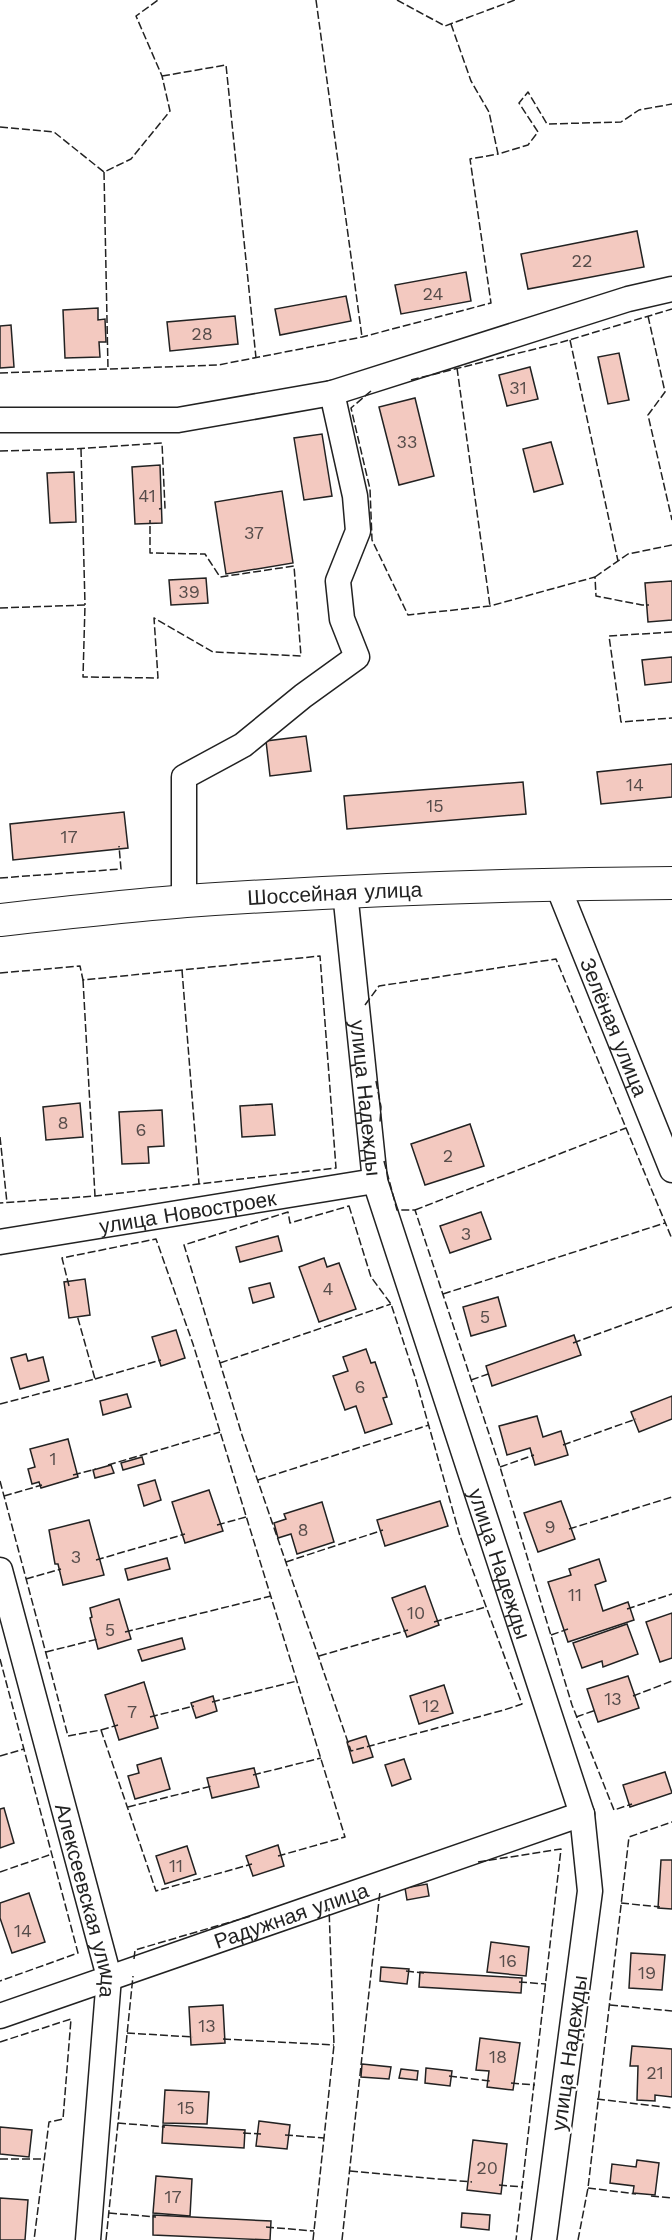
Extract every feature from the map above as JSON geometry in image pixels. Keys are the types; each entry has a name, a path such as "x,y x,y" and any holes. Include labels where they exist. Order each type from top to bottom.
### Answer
{"main road":[{"name":"Шоссейная улица","path":"0,920 184,901 345,892 557,884 672,883"}],"street":[{"path":"0,420 178,420 332,393 628,299 672,289"},
{"path":"184,901 184,777 243,745 303,696 357,657 342,619 338,581 358,531 355,496 332,393"},
{"name":"Зелёная улица","path":"557,884 672,1170"},
{"name":"улица Надежды","path":"345,892 375,1181 582,1814 590,1891 544,2240"},
{"name":"улица Новостроек","path":"0,1242 375,1181"},
{"name":"Алексеевская улица","path":"0,1570 109,1977 88,2240"},
{"name":"Радужная улица","path":"0,2016 582,1814"}],"building":[{"path":"637,231 644,267 528,289 521,254"},
{"path":"466,272 471,301 401,314 395,285"},
{"path":"346,296 351,321 280,335 275,309"},
{"path":"98,308 98,320 105,319 106,342 99,342 100,357 65,358 63,310"},
{"path":"235,316 238,344 170,351 167,322"},
{"path":"11,325 14,367 0,368 0,326"},
{"path":"619,353 629,400 608,404 598,357"},
{"path":"530,367 538,399 507,406 499,375"},
{"path":"415,398 434,476 399,485 379,407"},
{"path":"322,434 332,496 304,500 294,438"},
{"path":"551,442 563,484 534,492 523,449"},
{"path":"160,465 162,523 135,524 132,467"},
{"path":"74,472 76,522 50,523 47,473"},
{"path":"282,491 293,563 226,574 215,502"},
{"path":"206,578 208,603 171,605 169,580"},
{"path":"672,581 672,620 648,622 645,583"},
{"path":"672,657 672,682 645,685 642,660"},
{"path":"306,736 311,771 270,776 266,741"},
{"path":"672,764 672,797 601,804 597,772"},
{"path":"523,782 526,814 347,829 344,796"},
{"path":"124,812 128,848 13,860 10,824"},
{"path":"80,1103 83,1137 46,1140 43,1107"},
{"path":"272,1104 275,1135 242,1137 240,1106"},
{"path":"162,1110 164,1146 148,1147 149,1163 122,1164 119,1112"},
{"path":"470,1124 484,1166 425,1185 411,1144"},
{"path":"481,1212 491,1239 450,1253 440,1226"},
{"path":"278,1236 282,1251 240,1262 236,1247"},
{"path":"324,1258 327,1267 339,1263 356,1309 319,1322 299,1267"},
{"path":"85,1279 90,1315 69,1318 64,1282"},
{"path":"270,1283 274,1297 253,1303 249,1288"},
{"path":"498,1297 506,1326 471,1336 463,1307"},
{"path":"176,1330 185,1358 161,1366 152,1337"},
{"path":"574,1335 581,1355 492,1386 486,1366"},
{"path":"366,1349 371,1363 375,1362 387,1397 383,1398 392,1424 365,1433 356,1406 345,1410 333,1376 348,1371 343,1357"},
{"path":"26,1354 28,1361 43,1357 49,1381 20,1389 11,1358"},
{"path":"127,1394 131,1407 103,1415 100,1401"},
{"path":"672,1396 672,1419 639,1432 631,1412"},
{"path":"537,1416 543,1437 561,1431 568,1455 535,1465 530,1448 507,1455 499,1426"},
{"path":"68,1439 78,1477 41,1488 39,1482 32,1484 28,1469 35,1467 30,1449"},
{"path":"142,1457 144,1464 123,1470 121,1463"},
{"path":"111,1465 114,1473 95,1478 93,1470"},
{"path":"155,1480 161,1500 144,1506 138,1485"},
{"path":"209,1490 223,1531 185,1543 172,1502"},
{"path":"440,1501 448,1526 385,1546 377,1520"},
{"path":"561,1501 575,1539 538,1552 524,1513"},
{"path":"322,1502 334,1542 297,1554 291,1534 278,1538 274,1523 286,1519 284,1514"},
{"path":"89,1520 104,1575 63,1585 58,1564 55,1564 49,1530"},
{"path":"167,1558 170,1569 128,1580 125,1569"},
{"path":"599,1559 606,1581 595,1585 603,1611 628,1602 634,1620 568,1642 548,1582 571,1575 569,1569"},
{"path":"425,1586 439,1625 407,1637 392,1598"},
{"path":"119,1599 131,1639 98,1649 90,1618 92,1617 90,1608"},
{"path":"672,1613 672,1658 660,1662 646,1622"},
{"path":"627,1624 638,1654 603,1667 602,1661 582,1668 573,1643"},
{"path":"182,1638 185,1649 142,1661 138,1650"},
{"path":"628,1676 639,1708 598,1722 587,1689"},
{"path":"144,1682 158,1728 119,1740 105,1695"},
{"path":"444,1685 453,1713 419,1724 410,1696"},
{"path":"213,1696 217,1711 196,1718 191,1703"},
{"path":"366,1736 373,1757 353,1763 347,1742"},
{"path":"161,1758 170,1789 135,1799 128,1776 139,1773 137,1765"},
{"path":"404,1759 411,1779 392,1786 385,1765"},
{"path":"254,1768 259,1787 212,1798 207,1778"},
{"path":"665,1772 672,1793 630,1807 623,1785"},
{"path":"4,1808 14,1843 0,1848 0,1809"},
{"path":"278,1845 284,1866 253,1876 246,1856"},
{"path":"187,1846 196,1874 165,1884 156,1856"},
{"path":"661,1860 672,1860 672,1909 658,1908"},
{"path":"427,1884 429,1896 407,1900 405,1888"},
{"path":"29,1893 45,1942 12,1953 0,1918 0,1903"},
{"path":"491,1942 529,1947 526,1976 487,1972"},
{"path":"631,1953 665,1955 662,1990 629,1988"},
{"path":"381,1967 409,1969 407,1984 380,1981"},
{"path":"420,1972 522,1978 521,1993 419,1987"},
{"path":"223,2005 225,2043 191,2045 189,2007"},
{"path":"480,2038 520,2043 513,2090 487,2087 489,2071 476,2070"},
{"path":"632,2046 672,2049 672,2097 655,2095 655,2101 637,2100 638,2066 630,2066"},
{"path":"362,2064 391,2067 389,2079 361,2077"},
{"path":"426,2068 452,2071 450,2086 425,2083"},
{"path":"401,2069 418,2071 417,2080 399,2078"},
{"path":"165,2090 209,2092 207,2124 163,2123"},
{"path":"259,2121 290,2125 287,2149 256,2146"},
{"path":"163,2125 245,2130 244,2148 162,2143"},
{"path":"0,2127 32,2130 29,2157 0,2154"},
{"path":"473,2140 507,2144 501,2194 467,2190"},
{"path":"637,2160 659,2163 655,2195 633,2193 634,2186 610,2183 612,2164 636,2167"},
{"path":"156,2176 192,2179 190,2216 153,2213"},
{"path":"0,2198 28,2200 25,2240 0,2240"},
{"path":"462,2213 490,2215 489,2230 461,2227"},
{"path":"153,2215 271,2221 270,2240 153,2235"}],"fence":[{"path":"0,127 54,132 104,172 131,159 170,111 162,76 136,16 158,0"},
{"path":"316,0 362,337"},
{"path":"397,0 445,26 515,0"},
{"path":"451,24 471,81 489,112 498,154 528,145 538,132 519,103 528,92 547,124 621,122 639,110 672,104"},
{"path":"162,76 226,65 256,358"},
{"path":"0,373 218,365 362,337 491,303 470,159 498,154"},
{"path":"104,172 108,369"},
{"path":"411,380 559,343 672,309"},
{"path":"648,316 665,392 648,415 672,520"},
{"path":"570,340 618,561"},
{"path":"457,368 490,606"},
{"path":"371,391 351,408 370,489 372,540 408,615 490,606 595,577 596,596 649,605"},
{"path":"0,451 162,443 165,508 159,509"},
{"path":"81,449 85,605"},
{"path":"0,608 85,605 83,677 158,678 154,618 213,652 301,656 294,566 220,577 205,554 150,553 150,520"},
{"path":"595,577 628,554 672,545"},
{"path":"672,632 609,636 621,722 672,718"},
{"path":"0,878 121,869 119,846"},
{"path":"0,973 80,966 83,980 320,956 336,1168 95,1196 0,1203"},
{"path":"365,1005 379,986 556,959 672,1239"},
{"path":"182,970 199,1184"},
{"path":"83,980 95,1196"},
{"path":"376,1081 381,1107 380,1122"},
{"path":"415,1210 626,1128"},
{"path":"0,1137 7,1203"},
{"path":"384,1161 397,1210 415,1210 500,1467 572,1705 614,1810 632,1804"},
{"path":"349,1206 371,1277 391,1304 415,1377 460,1536 522,1704 351,1751 242,1435 184,1245 288,1212 290,1223 349,1206"},
{"path":"443,1294 665,1223"},
{"path":"69,1286 62,1258 156,1239 193,1344 345,1837 278,1856"},
{"path":"220,1363 391,1304"},
{"path":"573,1343 672,1307"},
{"path":"0,1404 95,1379 77,1315"},
{"path":"95,1379 161,1360"},
{"path":"471,1380 491,1373"},
{"path":"563,1445 636,1419"},
{"path":"258,1480 429,1425"},
{"path":"108,1465 220,1432"},
{"path":"500,1467 534,1455"},
{"path":"73,1475 96,1469"},
{"path":"0,1481 68,1736 101,1730 156,1891 252,1864"},
{"path":"4,1496 42,1485"},
{"path":"569,1529 672,1497"},
{"path":"217,1525 246,1517"},
{"path":"286,1562 383,1530"},
{"path":"96,1560 185,1534"},
{"path":"26,1579 61,1569"},
{"path":"627,1609 672,1594"},
{"path":"125,1632 271,1596"},
{"path":"434,1622 486,1607"},
{"path":"551,1635 568,1629"},
{"path":"319,1656 408,1630"},
{"path":"46,1652 98,1639"},
{"path":"0,1659 78,1953 0,1981"},
{"path":"212,1702 297,1681"},
{"path":"633,1696 672,1681"},
{"path":"150,1717 194,1706"},
{"path":"576,1717 596,1710"},
{"path":"101,1730 118,1725"},
{"path":"0,1756 24,1749"},
{"path":"253,1775 321,1758"},
{"path":"128,1807 212,1786"},
{"path":"578,2240 588,2188 629,1837 672,1822"},
{"path":"478,1862 561,1849 516,2240"},
{"path":"0,1872 52,1854"},
{"path":"342,2240 380,1891"},
{"path":"621,1903 660,1907"},
{"path":"313,2240 334,2045 329,1908"},
{"path":"134,1959 135,1950 251,1916"},
{"path":"406,1971 424,1973"},
{"path":"106,2240 133,1976"},
{"path":"519,1982 546,1984"},
{"path":"610,2005 672,2011"},
{"path":"0,2042 71,2019 63,2119 49,2122 34,2240"},
{"path":"127,2033 193,2037"},
{"path":"223,2039 334,2045"},
{"path":"449,2076 490,2081"},
{"path":"511,2083 535,2085"},
{"path":"597,2099 672,2108"},
{"path":"118,2123 165,2127"},
{"path":"243,2133 261,2134"},
{"path":"285,2135 324,2138"},
{"path":"0,2159 44,2159"},
{"path":"350,2171 472,2182"},
{"path":"499,2185 523,2187"},
{"path":"588,2188 636,2194"},
{"path":"651,2196 672,2198"},
{"path":"109,2213 156,2217"},
{"path":"266,2227 314,2231"}]}
